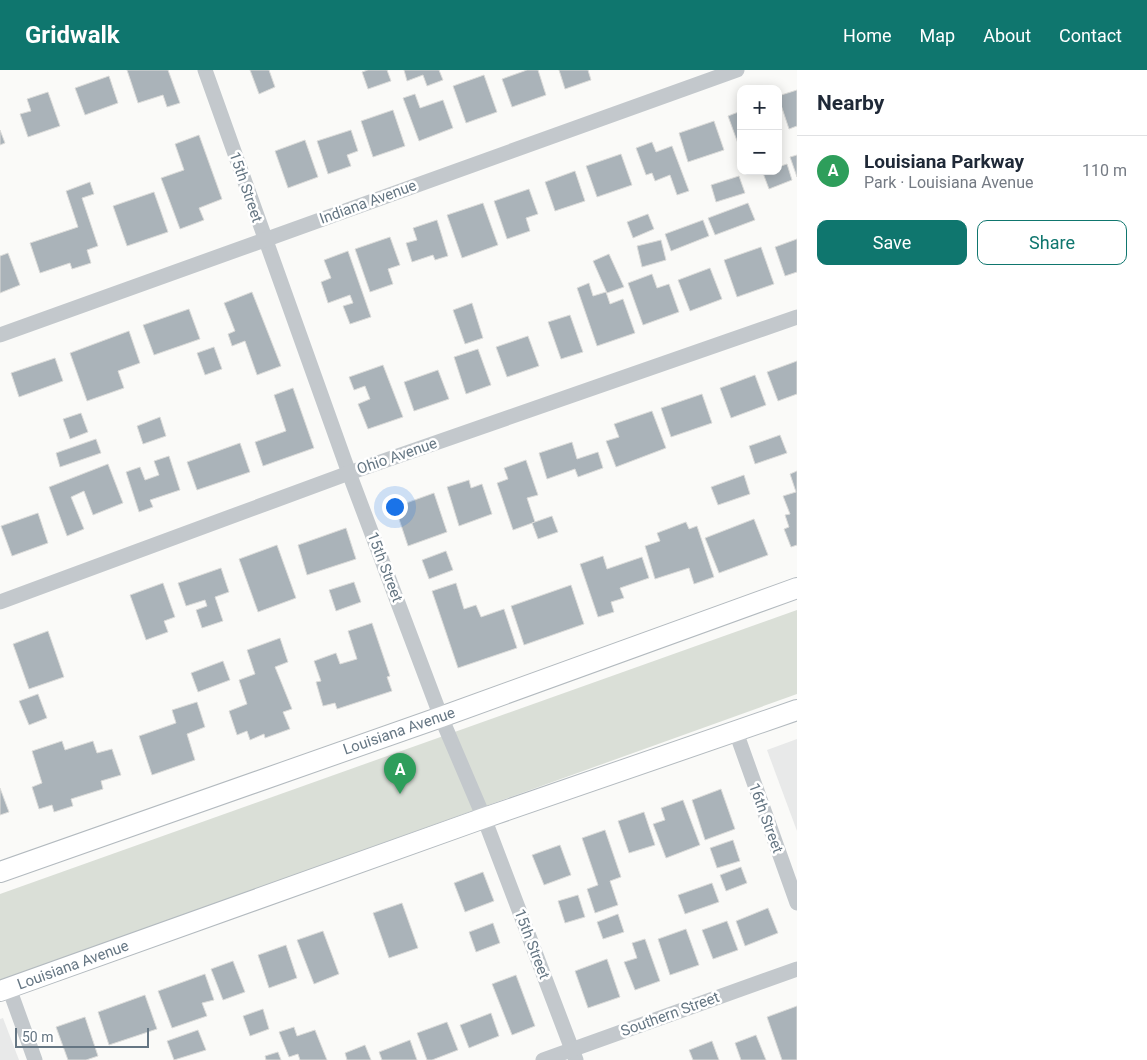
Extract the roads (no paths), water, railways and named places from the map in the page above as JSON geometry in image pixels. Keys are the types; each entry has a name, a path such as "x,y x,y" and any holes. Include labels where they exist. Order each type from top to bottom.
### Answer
{"main road":[{"name":"Louisiana Avenue","path":"0,872 797,588"},
{"name":"Louisiana Avenue","path":"4,990 484,818 797,710"}],"street":[{"name":"15th Street","path":"205,70 349,473 440,716 484,818 574,1055"},
{"name":"Indiana Avenue","path":"0,335 737,70"},
{"name":"Ohio Avenue","path":"0,602 349,473 797,317"},
{"name":"16th Street","path":"736,732 797,903"},
{"name":"Southern Street","path":"543,1060 574,1055 797,969"},
{"path":"4,990 35,1060"}],"place":[{"name":"Louisiana Parkway","path":"400,794"}]}
